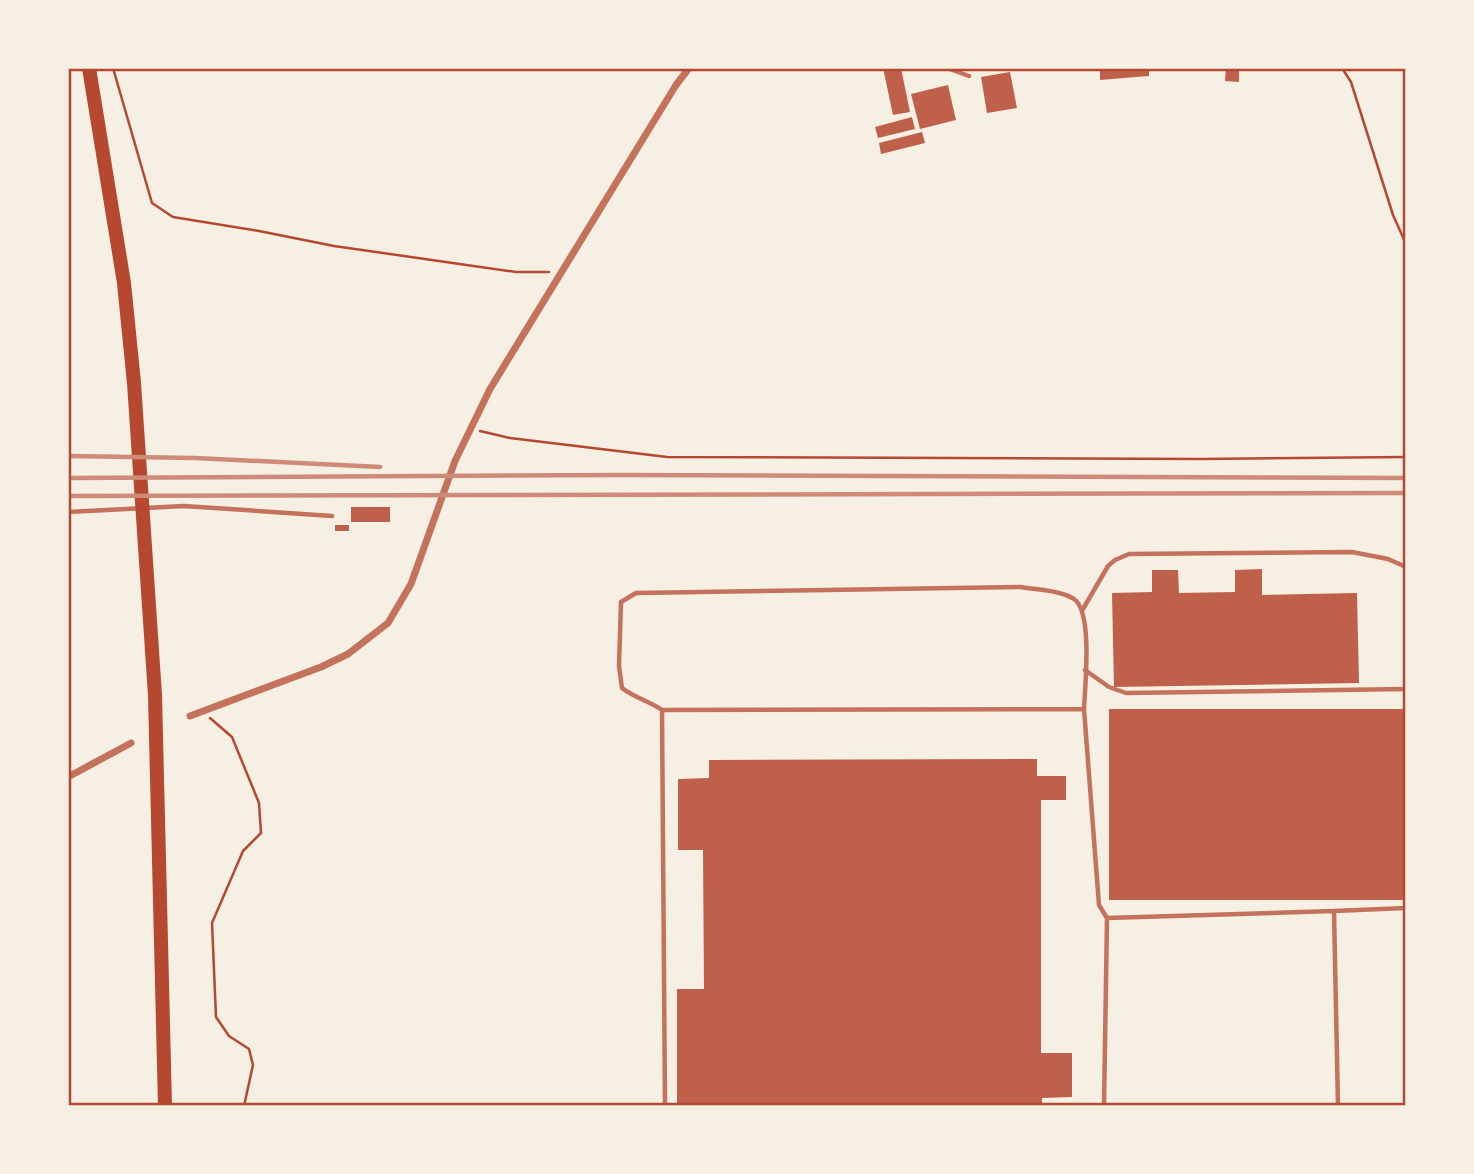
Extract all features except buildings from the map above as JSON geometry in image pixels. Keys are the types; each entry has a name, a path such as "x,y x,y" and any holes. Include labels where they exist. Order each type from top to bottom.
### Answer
{"highway":[{"path":"89,68 124,283 134,383 155,695 165,1106"}],"street":[{"path":"190,716 321,667 348,654 388,623 411,584 455,461 490,389 689,68"},
{"path":"68,777 131,743"}],"lane":[{"path":"947,68 969,76"},
{"path":"68,512 184,506 332,516"},
{"path":"1083,609 1108,566 1129,554 1352,552 1388,559 1406,567"},
{"path":"1084,709 662,710 622,688 619,666 621,602 636,593 1021,587 1063,594 1075,599 1083,609 1086,634 1084,709 1099,905 1107,918 1104,1106"},
{"path":"1085,670 1109,687 1126,693 1406,689"},
{"path":"662,710 664,1106"},
{"path":"1107,918 1406,908"},
{"path":"1334,911 1338,1106"}],"path":[{"path":"113,68 152,204 173,217 347,248 516,272 562,272"},
{"path":"1342,68 1351,82 1393,215 1406,244"},
{"path":"470,428 510,438 667,457 1406,457"},
{"path":"202,712 232,737 260,803 261,833 243,851 212,923 216,1017 229,1036 249,1049 253,1065 244,1106"}],"railway":[{"path":"68,456 195,458 380,467"},
{"path":"68,478 622,475 1406,478"},
{"path":"68,496 1406,493"}]}
